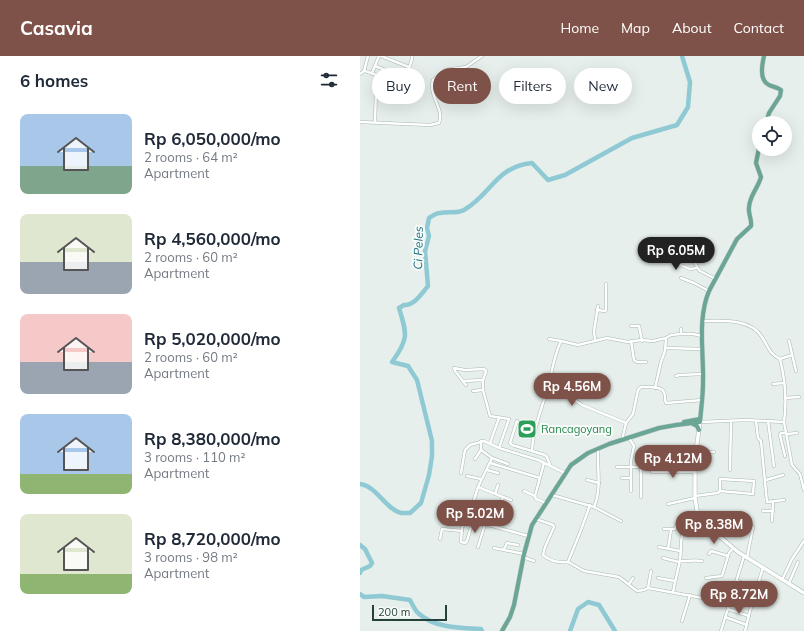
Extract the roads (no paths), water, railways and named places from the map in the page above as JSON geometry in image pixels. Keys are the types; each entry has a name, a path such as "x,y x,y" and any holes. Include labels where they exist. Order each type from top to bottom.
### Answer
{"main road":[{"path":"764,56 762,67 764,80 767,84 780,88 781,90 780,96 768,116"},
{"path":"757,156 756,163 760,178 751,196 749,207 752,225 737,239 709,291 706,300 702,336 702,412 696,452 695,497 697,514 705,524 733,548 804,593"},
{"path":"691,422 702,412"},
{"path":"503,630 514,605 528,536 532,525 573,463 588,453 622,440 659,428 701,421"},
{"path":"691,422 697,426 699,430"}],"street":[{"path":"360,74 364,71 368,56"},
{"path":"380,68 375,66 380,56 409,67 412,56"},
{"path":"391,60 392,56"},
{"path":"360,122 430,125 439,123 441,119 432,88 433,80 446,70 466,67 482,56"},
{"path":"364,71 372,74"},
{"path":"375,122 376,104"},
{"path":"673,250 674,254 681,255 695,263 697,268 716,279"},
{"path":"681,255 678,264 690,269 697,268"},
{"path":"681,278 694,282 709,291"},
{"path":"597,310 606,310 606,284"},
{"path":"595,340 594,331 598,306"},
{"path":"703,321 734,322 747,325 760,335 773,356 780,359 792,355"},
{"path":"631,326 639,326 642,341"},
{"path":"681,329 681,334"},
{"path":"549,339 578,345 607,338 628,342 653,342 671,335 693,334 702,336"},
{"path":"655,388 666,348 666,338"},
{"path":"532,451 532,442 540,409 561,341"},
{"path":"789,341 796,371"},
{"path":"631,342 634,360 637,362 646,362"},
{"path":"666,348 703,349"},
{"path":"780,359 783,370 785,398 784,422 786,434 792,465 800,474 804,490"},
{"path":"466,385 454,368 465,370 484,369 486,371 483,380 483,390 490,416 509,418 499,448"},
{"path":"676,376 703,374"},
{"path":"464,381 483,380"},
{"path":"773,384 784,383"},
{"path":"548,386 566,394 582,405 626,423"},
{"path":"622,440 626,423 633,414 639,388 655,388 664,391 664,400 666,402 702,400"},
{"path":"473,391 483,390"},
{"path":"785,398 799,397"},
{"path":"490,443 499,418"},
{"path":"701,421 756,420 784,422"},
{"path":"756,420 758,438 761,441 767,502 784,500"},
{"path":"517,421 510,443 512,445 546,456 550,466"},
{"path":"730,470 731,421"},
{"path":"768,421 774,466"},
{"path":"785,456 780,435 781,433 797,433"},
{"path":"629,438 634,446 631,467 631,491"},
{"path":"475,458 481,450 481,442"},
{"path":"461,473 465,450 470,445 481,442 490,443 499,448 520,454 565,473"},
{"path":"594,507 598,496 599,483 598,449"},
{"path":"481,450 492,458 508,464"},
{"path":"696,452 714,452"},
{"path":"473,520 466,542 460,541 466,517 472,506 481,479 492,458"},
{"path":"490,463 540,478"},
{"path":"535,496 544,463"},
{"path":"617,467 641,467 640,497"},
{"path":"487,470 498,474"},
{"path":"652,472 695,472"},
{"path":"766,480 783,475"},
{"path":"467,476 481,479"},
{"path":"622,478 631,478"},
{"path":"668,504 695,497 718,494 720,491 753,494 754,481 720,479 720,491"},
{"path":"587,480 599,483"},
{"path":"495,494 498,485"},
{"path":"478,487 511,500"},
{"path":"524,491 535,496 535,499 547,503"},
{"path":"552,495 590,505 621,521"},
{"path":"492,526 502,497"},
{"path":"772,521 773,501"},
{"path":"568,562 590,505"},
{"path":"486,506 498,511"},
{"path":"764,512 773,511"},
{"path":"673,592 680,561 680,551 685,523 691,516 697,514"},
{"path":"466,517 528,536"},
{"path":"536,518 554,527 545,547 543,553 544,557 556,562 568,562 584,571 617,576 637,591 648,588 708,598 749,616"},
{"path":"664,529 675,530 678,522 685,523"},
{"path":"478,547 485,524"},
{"path":"721,631 746,557 752,527"},
{"path":"440,539 442,528 462,531"},
{"path":"668,549 671,530"},
{"path":"782,580 792,559 804,541"},
{"path":"504,549 508,543 518,545"},
{"path":"659,547 680,551"},
{"path":"494,548 504,549 534,561"},
{"path":"706,578 722,576 728,556 733,548"},
{"path":"709,554 710,551 728,556"},
{"path":"663,558 680,561 690,559 702,561"},
{"path":"788,584 798,562"},
{"path":"745,631 754,595 763,568"},
{"path":"648,588 651,571"},
{"path":"629,584 633,578"},
{"path":"658,578 675,581"},
{"path":"737,581 757,588"},
{"path":"754,595 763,597 767,585 759,581"},
{"path":"682,621 690,595"},
{"path":"740,595 753,599"},
{"path":"726,617 747,625"}],"waterway":[{"name":"Ci Peles","path":"360,484 371,489 395,511 410,513 421,503 429,475 432,456 432,441 417,380 408,366 392,362 398,354 404,342 405,336 404,324 399,308 414,301 428,286 425,251 429,236 427,228 429,218 439,213 458,212 464,210 473,204 502,175 520,166 532,163 548,180 565,175 632,138 677,125 688,107 690,82 682,56"},
{"name":"Ci Peles","path":"360,545 365,549 372,563 370,566 361,570 360,573"},
{"name":"Ci Peles","path":"360,594 364,597 382,596 410,600 418,613 432,622 448,626 481,629 482,631"},
{"name":"Ci Peles","path":"570,631 578,609 588,602 599,605 615,631"}],"place":[{"name":"Rancagoyang","path":"527,429"}]}
